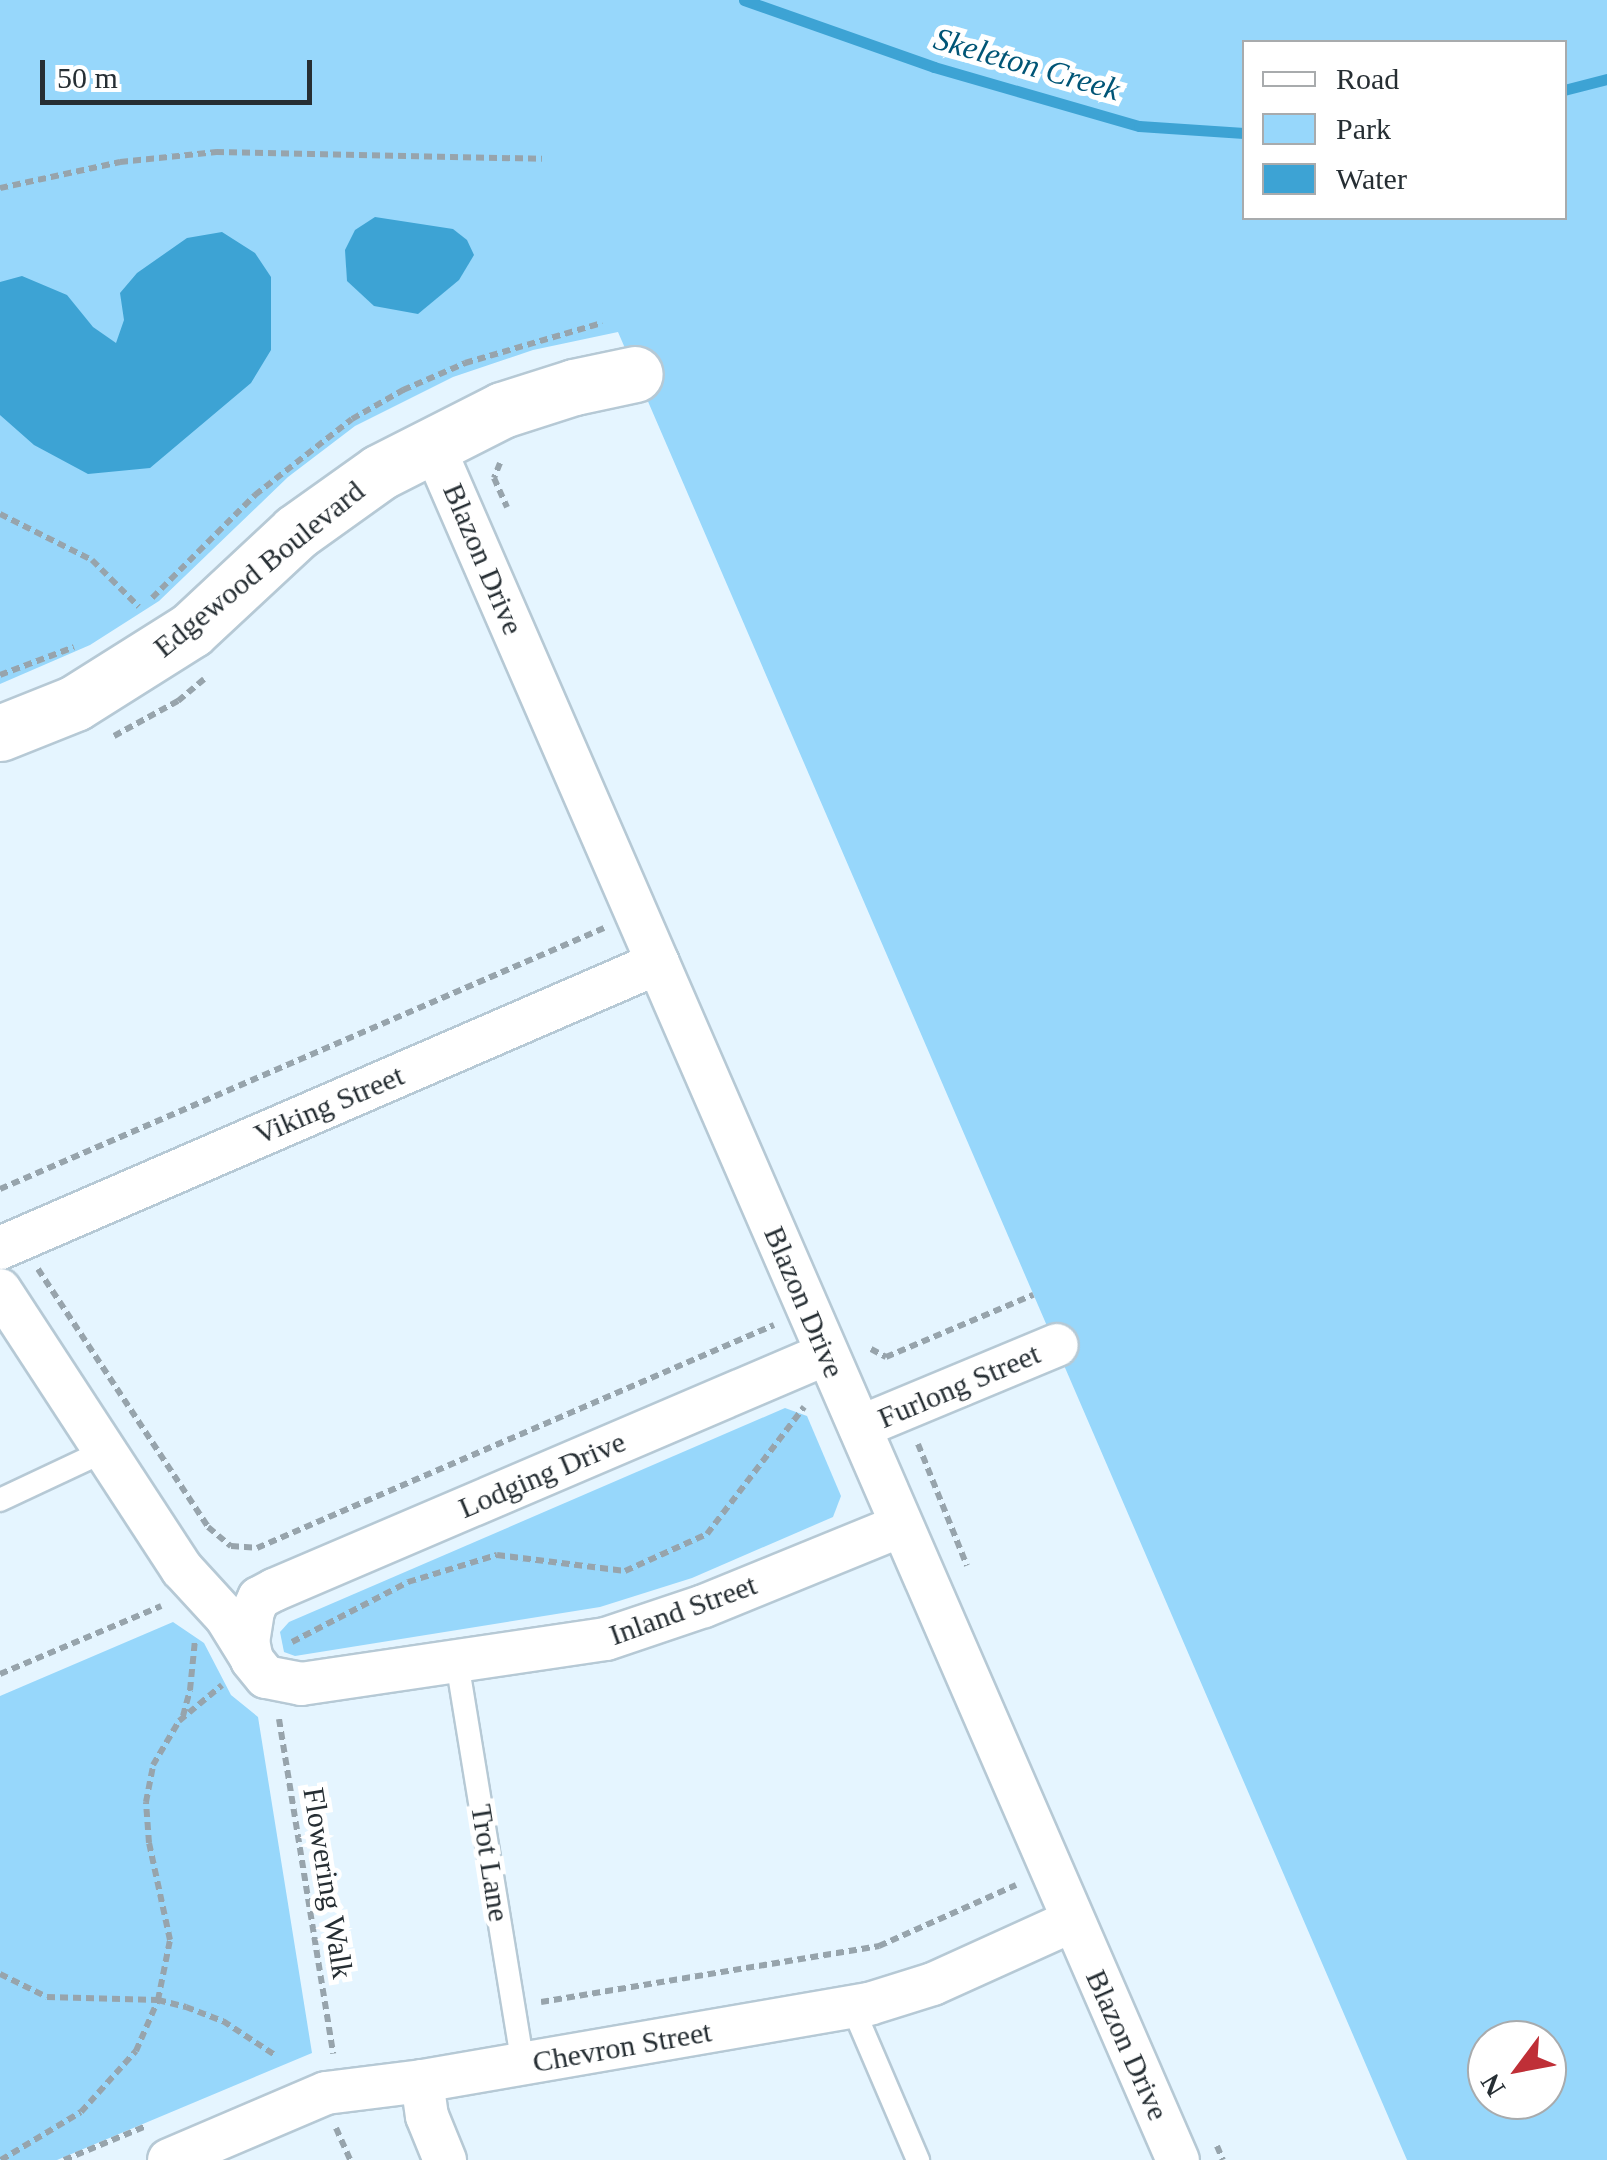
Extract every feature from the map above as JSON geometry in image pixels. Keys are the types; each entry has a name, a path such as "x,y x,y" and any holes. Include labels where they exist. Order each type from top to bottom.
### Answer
{"street":[{"name":"Edgewood Boulevard","path":"0,733 75,703 191,630 296,532 380,472 485,418 574,387 635,374"},
{"name":"Blazon Drive","path":"432,443 1072,1921 1196,2151"},
{"name":"Viking Street","path":"9,1244 658,963"},
{"path":"0,1290 102,1452 182,1569 226,1618 254,1637"},
{"name":"Furlong Street","path":"860,1428 1057,1344"},
{"name":"Lodging Drive","path":"254,1637 834,1370"},
{"name":"Inland Street","path":"254,1637 266,1678 300,1684 606,1639 704,1606 900,1526"},
{"path":"182,1569 214,1589 254,1637"},
{"name":"Chevron Street","path":"168,2160 326,2093 422,2082 852,2006 933,1984 1072,1921"},
{"path":"422,2082 427,2116 445,2160"}],"lane":[{"path":"0,1500 102,1452"},
{"name":"Trot Lane","path":"457,1662 523,2064"},
{"path":"852,2006 918,2160"}],"path":[{"path":"0,188 120,162 216,152 542,158"},
{"path":"485,418 501,458 494,478 510,514"},
{"path":"0,514 92,560 139,607"},
{"path":"0,1189 604,928"},
{"path":"9,1244 208,1528 231,1546 257,1548 775,1324"},
{"path":"865,1334 872,1352 886,1357 1033,1295"},
{"path":"0,2160 26,2142 60,2127 98,2096 136,2052 158,2000 170,1940 146,1802 153,1765 182,1717 254,1637 408,1582 497,1556 625,1571 707,1534 834,1370"},
{"path":"922,1435 916,1448 971,1576"},
{"path":"0,1674 161,1606"},
{"path":"182,1717 198,1634"},
{"name":"Flowering Walk","path":"279,1720 333,2054"},
{"path":"514,2006 879,1946 1018,1884"},
{"path":"0,1974 47,1996 158,2000 223,2021 275,2055"},
{"path":"332,2118 350,2160"},
{"path":"1196,2151 1223,2160"}],"green space":[{"path":"0,0 1607,0 1607,2160 1407,2160 618,332 533,350 453,377 355,426 288,477 159,601 90,645 0,684"},
{"path":"785,1408 807,1416 841,1496 833,1517 692,1578 600,1607 295,1656 284,1652 280,1632 289,1622"},
{"path":"173,1622 204,1643 231,1695 258,1717 312,2053 57,2160 0,2160 0,1696"}],"water":[{"path":"375,217 453,229 467,240 474,255 459,280 418,314 374,306 347,281 345,250 355,230"},
{"path":"222,232 255,253 271,277 271,350 251,383 150,468 88,474 34,445 0,415 0,282 22,276 67,295 93,327 116,343 124,320 120,293 137,273 187,238"}],"waterway":[{"name":"Skeleton Creek","path":"744,0 934,67 1139,126 1242,133"},
{"name":"Skeleton Creek","path":"1567,89 1607,79"}]}
